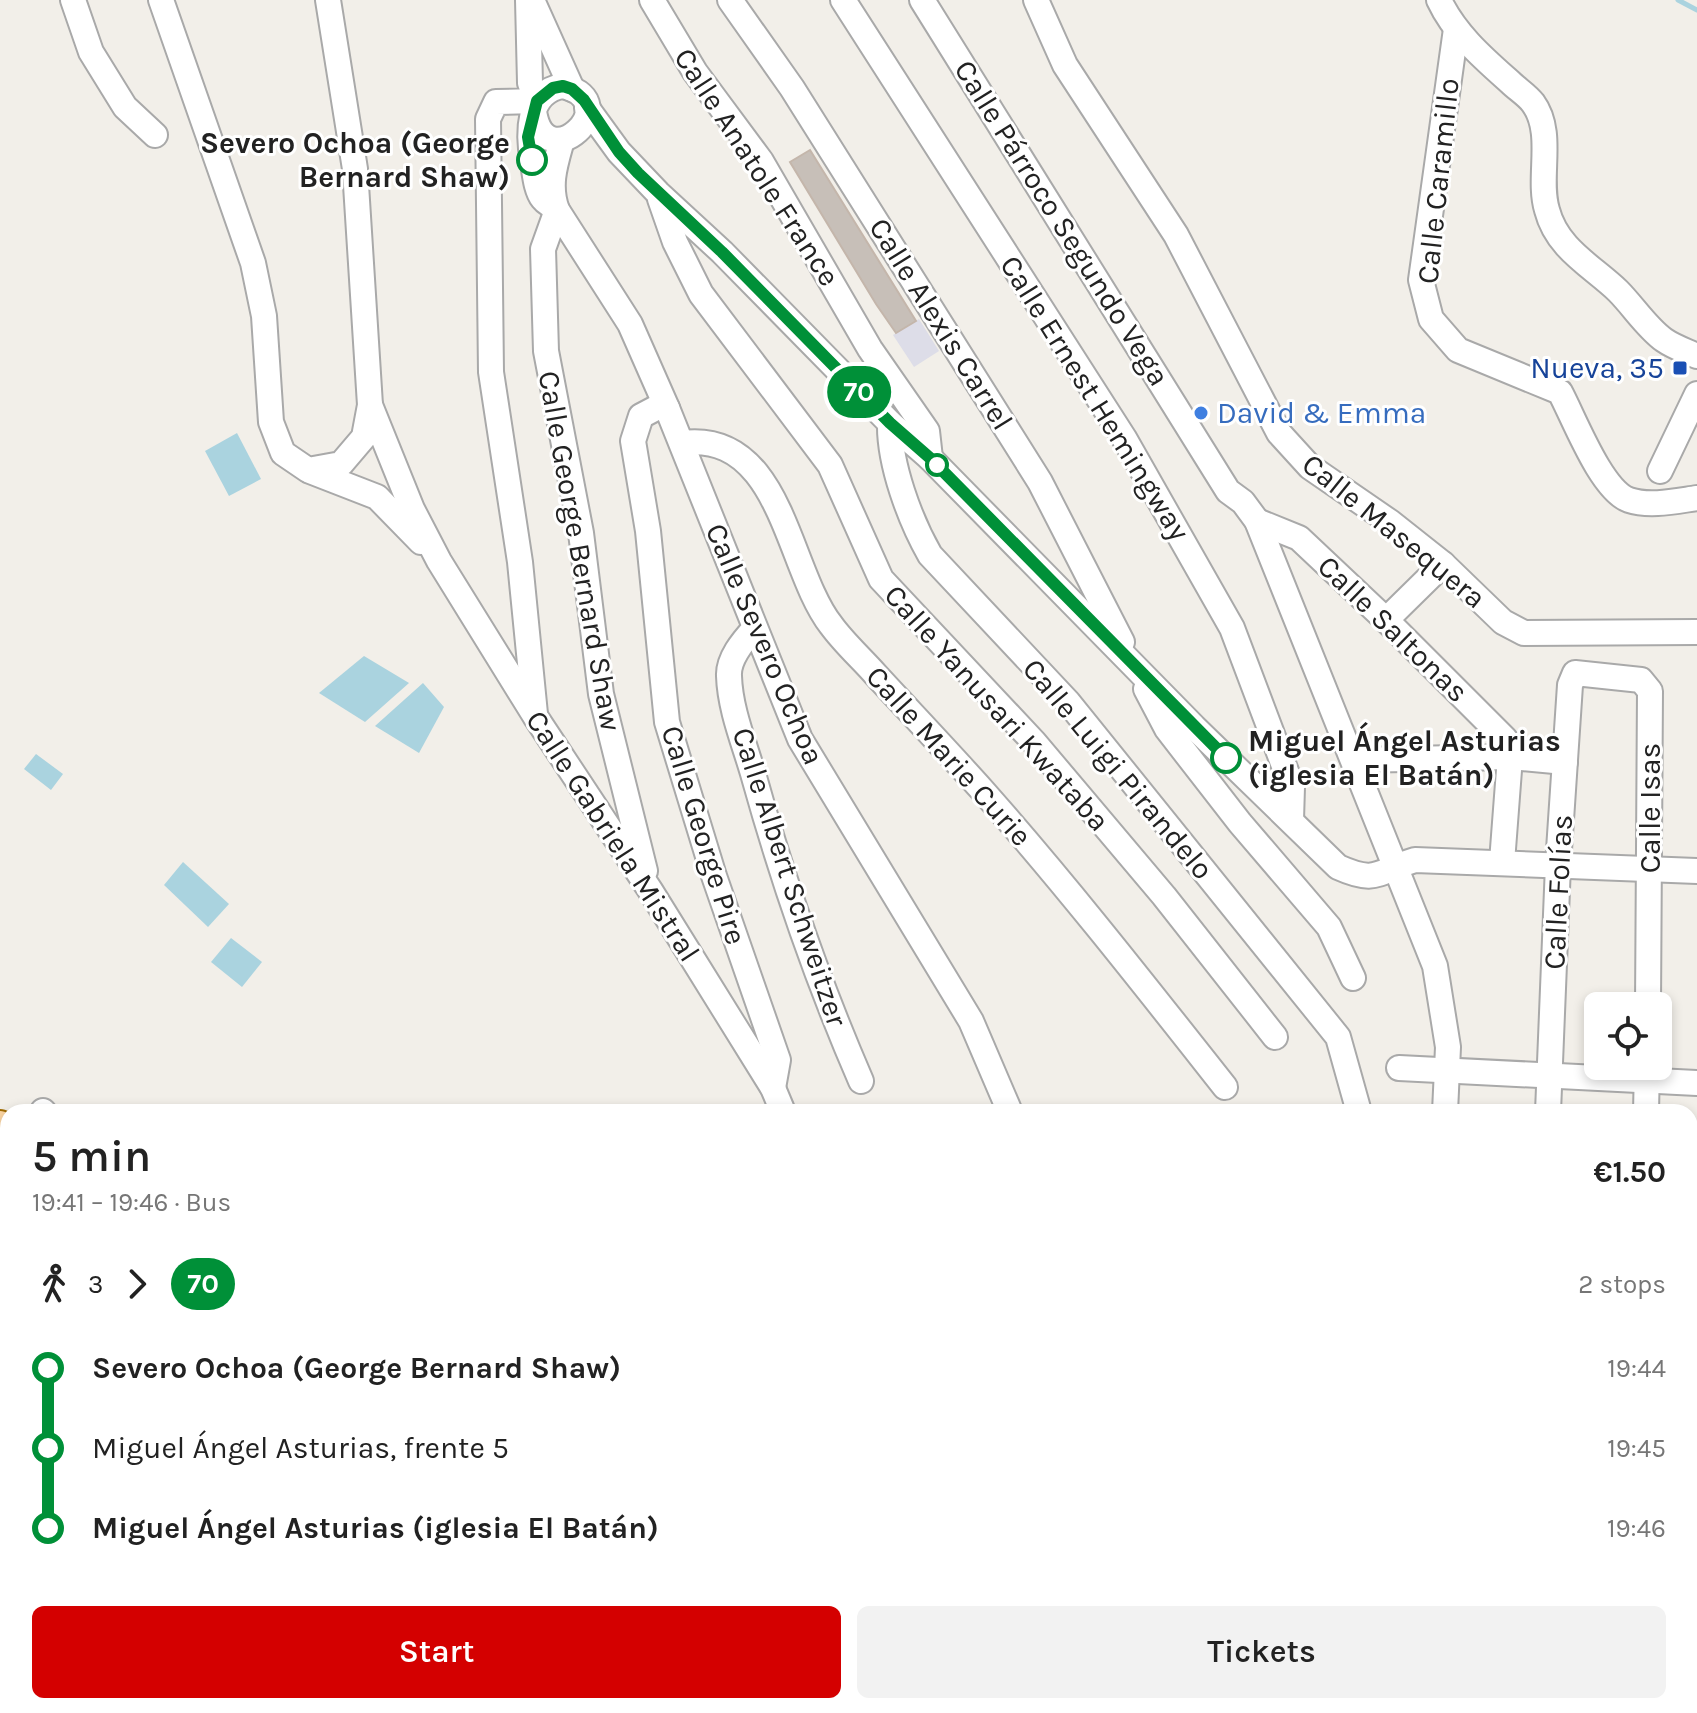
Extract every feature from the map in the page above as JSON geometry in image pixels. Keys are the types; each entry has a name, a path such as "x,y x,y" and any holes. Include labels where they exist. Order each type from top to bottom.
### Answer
{"street":[{"path":"73,0 91,52 125,107 155,135"},
{"path":"161,0 253,263 264,316 271,422 283,453 308,470 341,464 364,437 370,405 355,169 328,0"},
{"path":"172,30 178,0"},
{"path":"530,0 580,98 619,152 1338,867 1361,878 1379,875 1415,860 1697,871"},
{"path":"530,0 530,83 536,106 536,122 542,132 551,138 619,152"},
{"name":"Calle Anatole France","path":"652,0 695,72 761,161 870,349 927,431 930,458"},
{"name":"Calle Alexis Carrel","path":"730,0 792,88 1040,482 1167,729 1240,823 1329,927 1353,978"},
{"name":"Calle Ernest Hemingway","path":"843,0 1124,438 1232,628 1292,787 1291,820"},
{"name":"Calle Párroco Segundo Vega","path":"922,0 1228,491 1243,502 1257,521 1435,966 1448,1047 1445,1104"},
{"name":"Calle Masequera","path":"1036,0 1065,65 1176,235 1279,433 1310,467 1390,522 1443,564 1503,622 1524,633 1697,632"},
{"path":"1439,0 1456,29 1533,103 1542,123 1545,161 1542,184 1547,212 1560,238 1585,266 1615,288 1663,339 1697,356"},
{"name":"Calle Caramillo","path":"1456,29 1421,280 1431,319 1458,350 1560,392 1607,482 1628,500 1658,503 1697,498"},
{"path":"536,106 553,88 563,86 580,98 584,126 566,139 552,172 552,195 557,210"},
{"path":"535,716 520,562 491,372 488,119 496,102 536,106"},
{"name":"Calle Severo Ochoa","path":"536,106 528,137 542,199 557,210 630,324 682,443 800,739 971,1021 1007,1104"},
{"name":"Calle Yanusari Kwataba","path":"658,193 675,242 701,294 830,465 881,579 1034,742 1164,896 1275,1037"},
{"name":"Calle George Bernard Shaw","path":"557,210 543,249 546,351 581,533 601,694 650,890"},
{"path":"1660,471 1697,394"},
{"name":"Calle Gabriela Mistral","path":"370,405 412,509 439,561 535,716 650,890 773,1088 780,1104"},
{"name":"Calle George Pire","path":"667,408 660,406 641,416 633,441 650,546 667,722 714,876 778,1060 773,1088"},
{"name":"Calle Luigi Pirandelo","path":"890,423 889,446 919,535 930,555 1068,702 1338,1037 1357,1104"},
{"name":"Calle Marie Curie","path":"682,443 702,441 727,451 755,469 777,506 830,624 983,792 1118,951 1225,1087"},
{"name":"Calle Gabriela Mistral","path":"308,470 377,497 439,561"},
{"name":"Calle Saltonas","path":"1257,521 1299,538 1505,739 1510,757"},
{"path":"1386,620 1443,564"},
{"name":"Calle Albert Schweitzer","path":"754,629 740,644 728,673 733,703 783,876 823,993 861,1081"},
{"name":"Calle Folías","path":"1548,1104 1558,865 1570,685 1575,673"},
{"name":"Calle Isas","path":"1575,673 1641,680 1650,691 1648,992"},
{"path":"1502,862 1510,757"},
{"path":"1354,760 1510,757 1565,762"},
{"path":"1399,1068 1549,1077 1584,1076"},
{"path":"1672,1079 1697,1083"},
{"path":"1646,1080 1646,1104"}],"shaded area":[{"path":"919,319 939,351 914,367 893,335"}],"water":[{"path":"237,433 261,479 229,496 205,451"},
{"path":"364,656 409,683 365,722 319,693"},
{"path":"423,683 444,707 419,753 375,726"},
{"path":"36,754 63,774 51,790 24,769"},
{"path":"183,862 229,904 208,927 164,885"},
{"path":"231,938 262,962 242,987 211,962"}],"building":[{"path":"810,150 916,321 896,333 790,162"}],"waterway":[{"path":"1678,0 1697,10"}],"bus line":[{"name":"70","path":"532,160 528,137 537,101 553,88 563,86 572,89 584,100 619,152 658,193 722,252 890,423 930,458 1226,758"}],"place":[{"name":"Severo Ochoa (George Bernard Shaw)","path":"532,160"},
{"name":"Nueva, 35","path":"1680,368"},
{"name":"David & Emma","path":"1201,413"},
{"name":"Miguel Ángel Asturias (iglesia El Batán)","path":"1226,758"}]}
